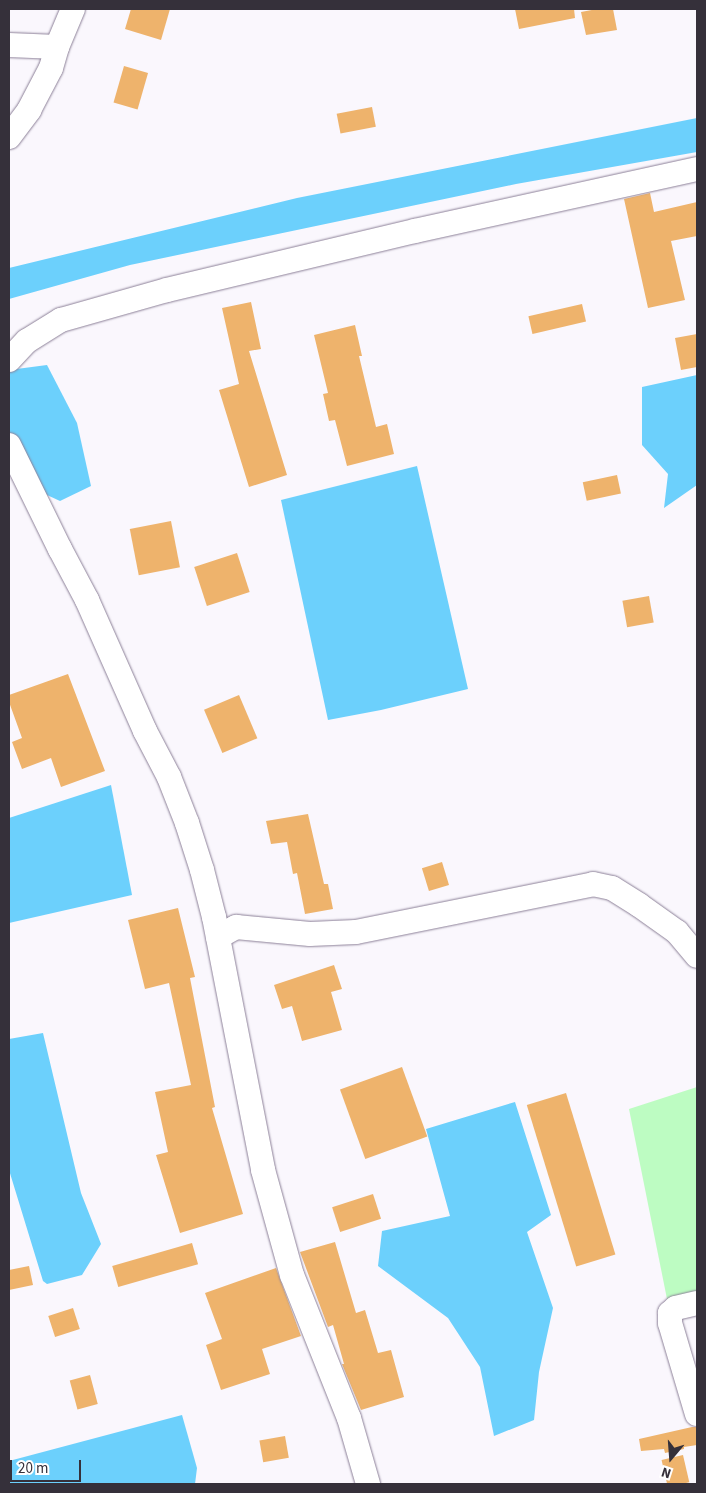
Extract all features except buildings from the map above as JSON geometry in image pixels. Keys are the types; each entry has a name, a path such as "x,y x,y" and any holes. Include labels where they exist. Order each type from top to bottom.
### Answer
{"street":[{"path":"9,137 29,110 51,68 73,9"},
{"path":"9,45 58,47"},
{"path":"9,360 27,341 61,320 167,290 415,231 697,169"},
{"path":"9,445 87,600 145,731 169,777 202,870 218,937 263,1170 292,1275 349,1418 368,1484"},
{"path":"218,937 236,927 310,934 356,932 594,884 612,888 639,905 677,932 697,956"},
{"path":"697,1303 676,1308 670,1313 670,1323 697,1414"}],"green space":[{"path":"697,1087 697,1292 667,1299 629,1109"}],"water":[{"path":"697,118 697,152 516,184 130,265 9,299 9,268 297,198"},
{"path":"47,365 77,423 91,486 60,501 47,495 9,432 9,370"},
{"path":"697,375 697,485 664,508 668,474 642,445 642,387"},
{"path":"417,466 468,689 381,710 328,720 281,500"},
{"path":"111,785 132,895 9,923 9,818"},
{"path":"43,1033 81,1193 101,1244 82,1275 47,1284 43,1281 9,1170 9,1039"},
{"path":"515,1102 551,1215 527,1232 553,1308 539,1372 534,1420 494,1436 480,1367 448,1318 378,1266 382,1231 450,1216 426,1129"},
{"path":"182,1415 197,1468 195,1484 9,1484 9,1461"}]}
